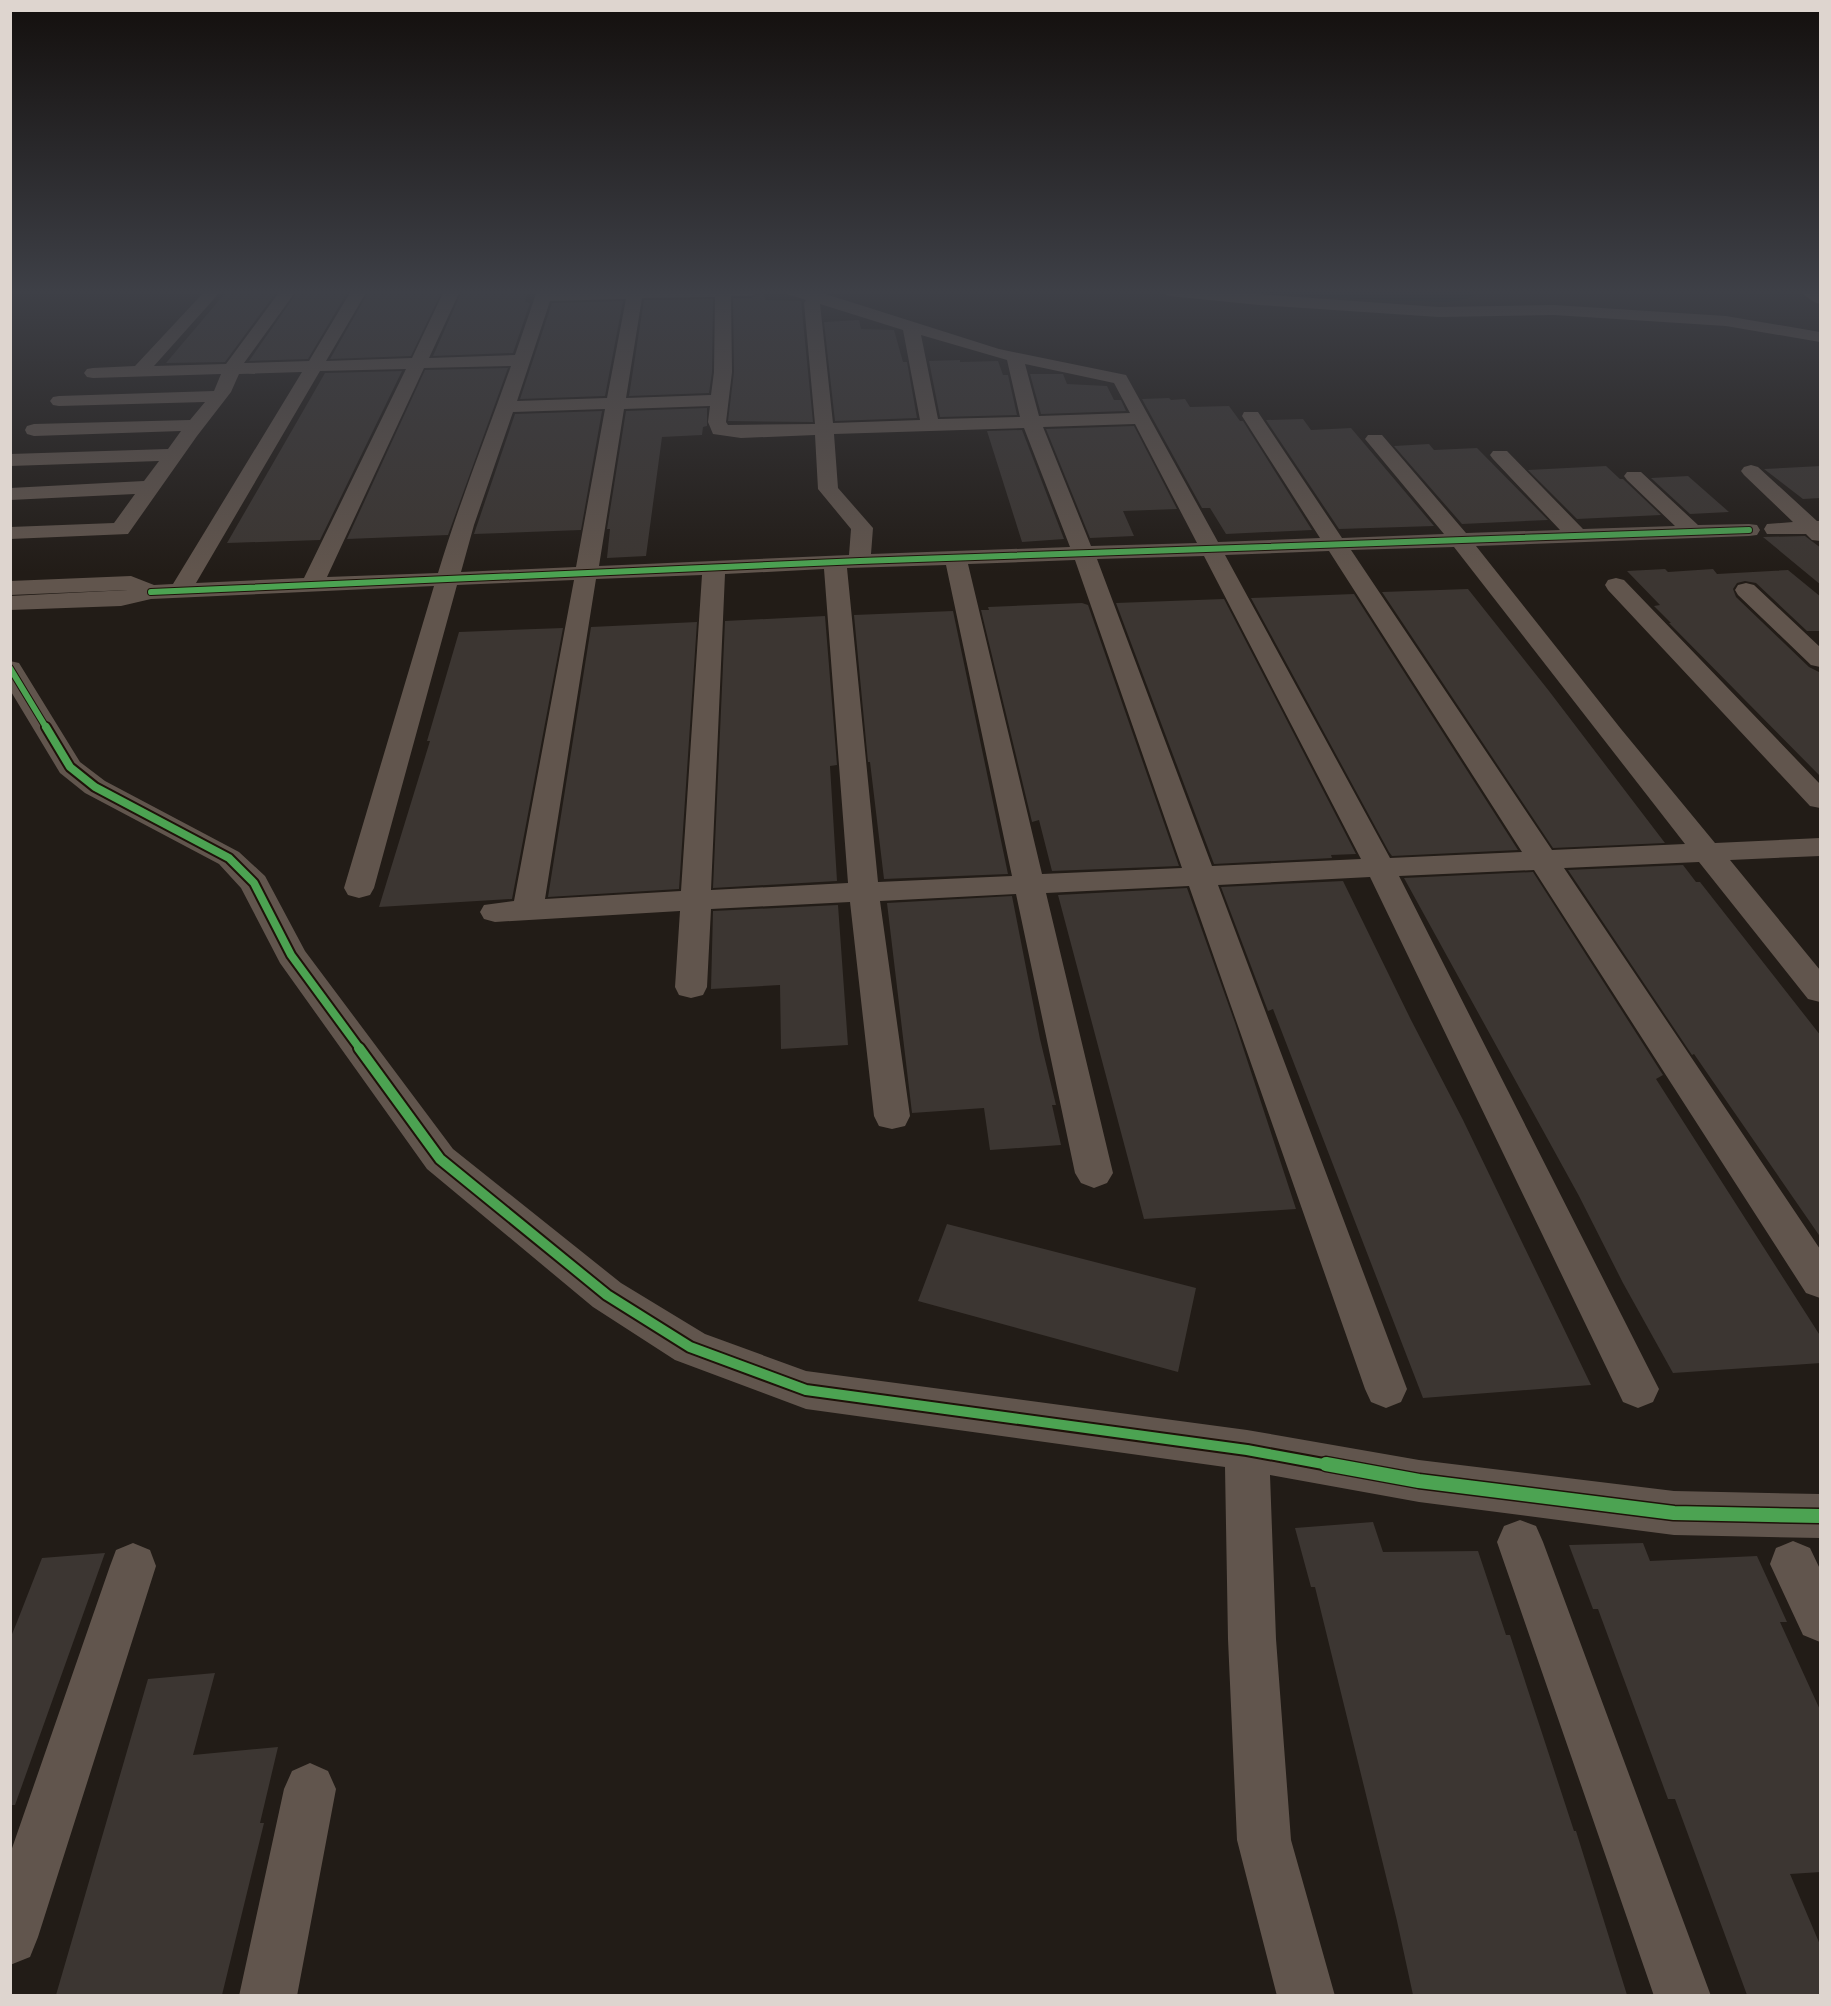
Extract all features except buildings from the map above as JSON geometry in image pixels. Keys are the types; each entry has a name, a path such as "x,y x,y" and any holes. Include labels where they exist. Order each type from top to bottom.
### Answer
{"street":[{"path":"10,533 120,529 226,385"},
{"path":"181,590 303,385"},
{"path":"312,586 407,385"},
{"path":"359,888 463,525 475,497 513,385"},
{"path":"528,910 617,385"},
{"path":"721,385 717,423 720,430 741,432 1142,418"},
{"path":"821,385 828,489 862,528 847,562 864,893 892,1116"},
{"path":"922,385 930,425"},
{"path":"1020,385 1084,555 1198,876 1386,1389"},
{"path":"1123,385 1380,867 1638,1389"},
{"path":"59,401 218,396"},
{"path":"505,407 720,400"},
{"path":"1251,416 1821,1281"},
{"path":"34,430 196,425"},
{"path":"1375,439 1461,542 1707,852 1817,982"},
{"path":"10,460 175,455"},
{"path":"1500,455 1578,537"},
{"path":"1751,471 1817,530"},
{"path":"1634,476 1693,532"},
{"path":"10,494 152,488"},
{"path":"1775,529 1817,530"},
{"path":"10,603 121,599 151,592 181,590 446,581 847,562 1749,530"},
{"path":"956,558 1094,1173"},
{"path":"691,987 714,568"},
{"path":"10,588 131,583 151,592"},
{"path":"1617,585 1821,800"},
{"path":"1746,590 1821,660"},
{"path":"10,668 70,767 94,788 229,858 254,883 291,955 440,1159 607,1296 690,1347 806,1390 1247,1450 1419,1481 1674,1514 1821,1516"},
{"path":"495,912 696,900 1821,847"},
{"path":"1247,1450 1252,1639 1264,1840 1306,1995"},
{"path":"1520,1542 1683,1995"},
{"path":"1793,1564 1821,1618"},
{"path":"10,1937 133,1566"},
{"path":"268,1995 310,1789"}],"cycle path":[{"path":"151,592 860,561 1749,530"},
{"path":"10,668 70,767 95,787 229,858 254,883 291,955 440,1159 607,1295 690,1347 806,1390 1247,1450 1419,1481 1674,1513 1820,1516"}]}
